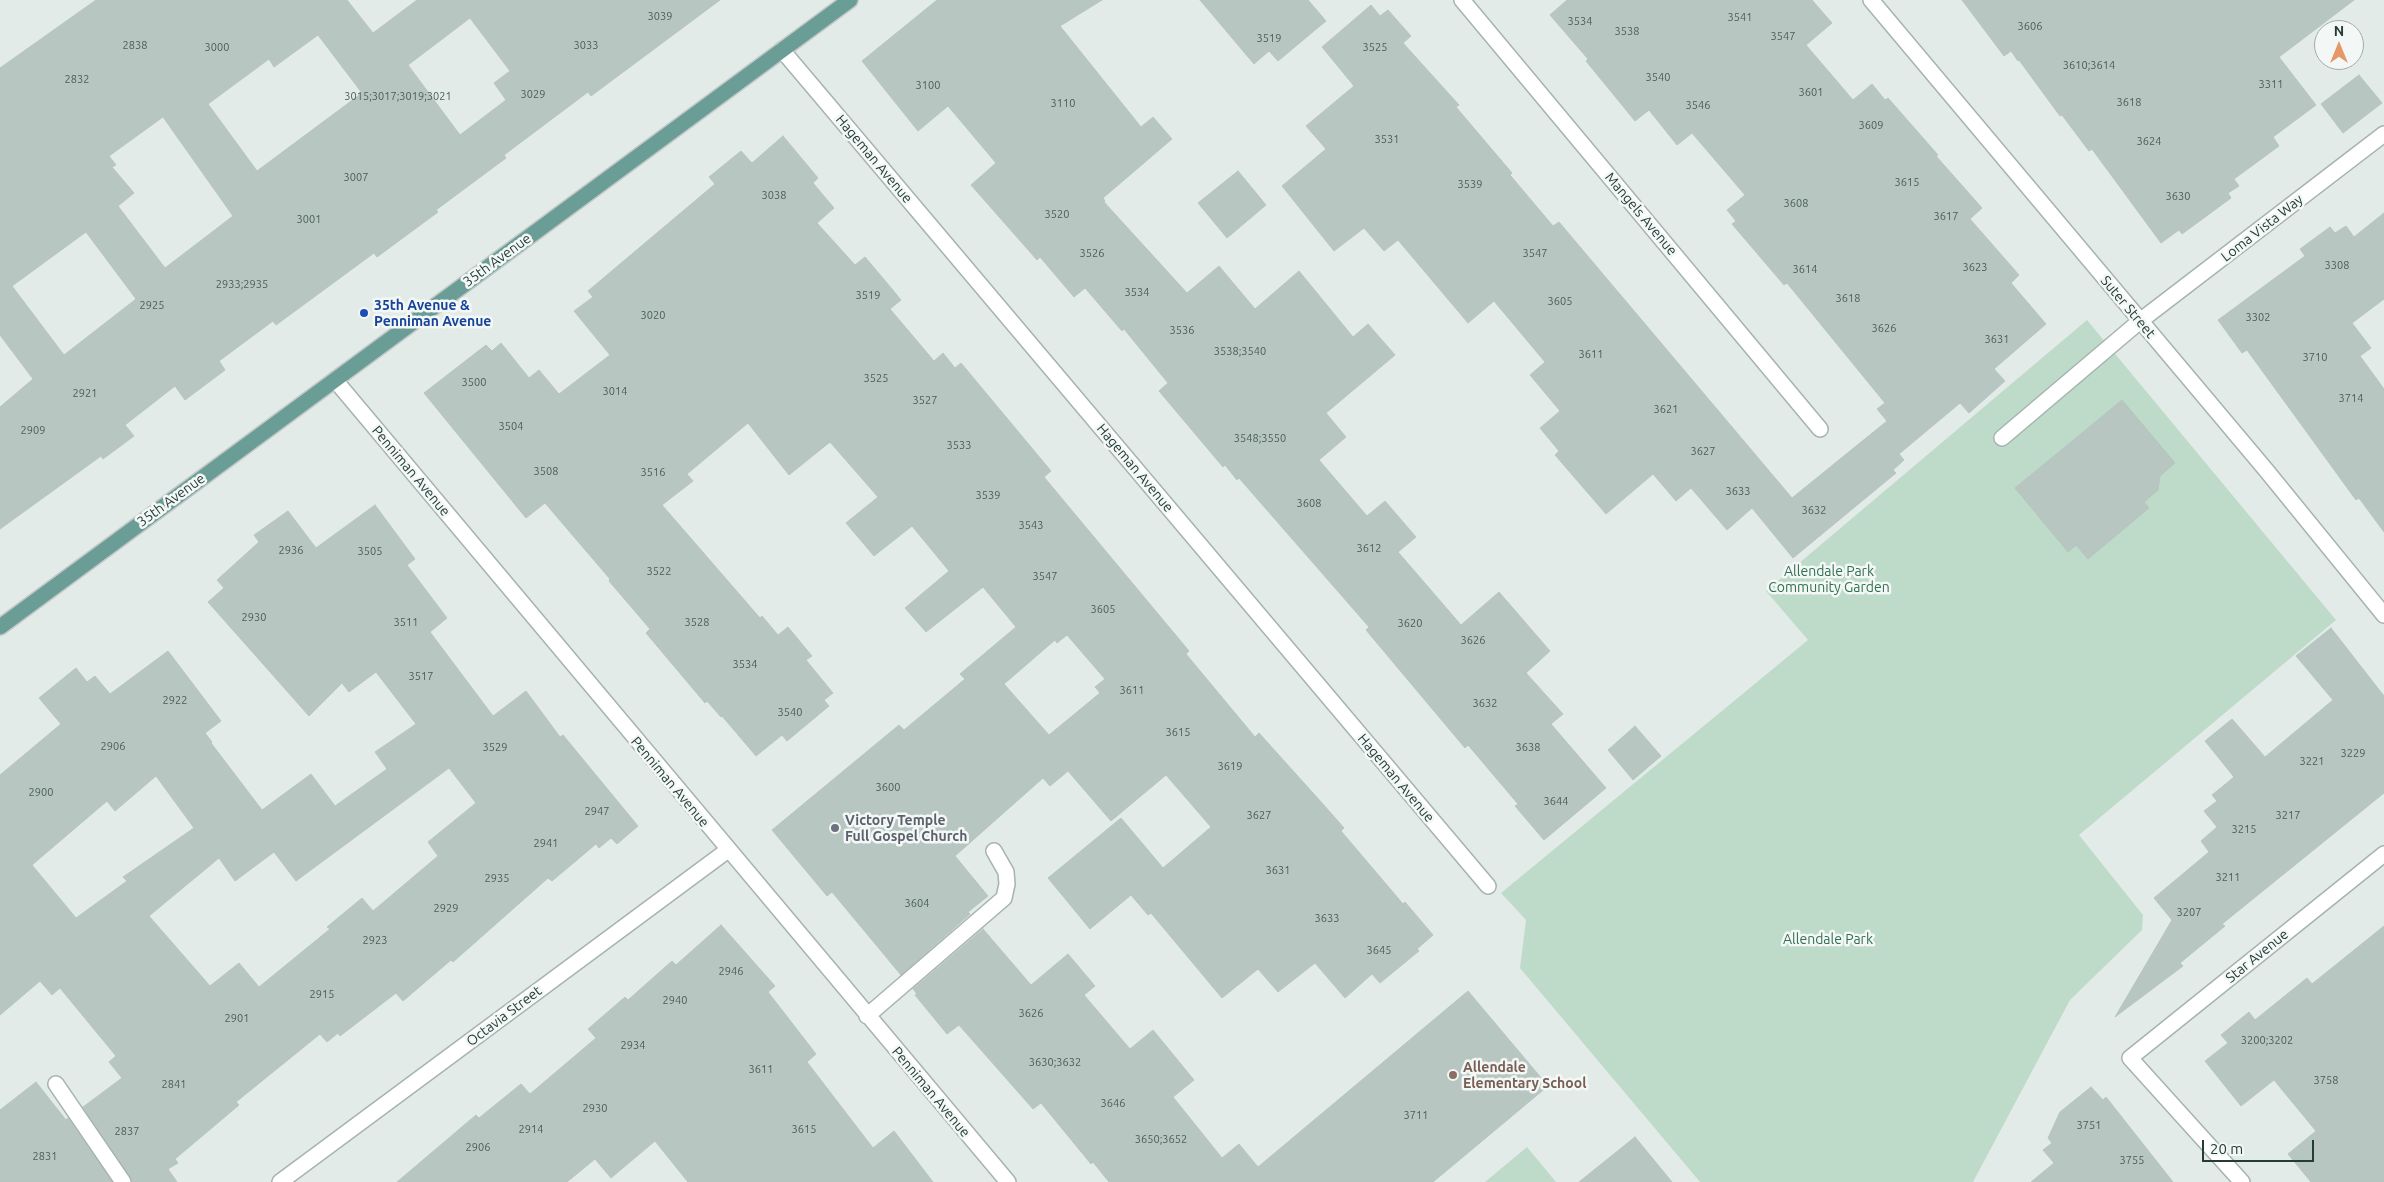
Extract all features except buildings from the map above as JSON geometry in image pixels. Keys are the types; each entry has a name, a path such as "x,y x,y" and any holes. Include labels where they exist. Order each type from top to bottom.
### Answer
{"main road":[{"name":"35th Avenue","path":"0,627 850,0"}],"street":[{"name":"Mangels Avenue","path":"1462,0 1820,429"},
{"name":"Suter Street","path":"1871,0 2384,615"},
{"name":"Hageman Avenue","path":"782,50 1488,886"},
{"name":"Loma Vista Way","path":"2002,438 2140,321 2384,134"},
{"name":"Penniman Avenue","path":"335,380 1008,1182"},
{"name":"Octavia Street","path":"280,1182 728,850"},
{"path":"867,1016 1004,898 1007,884 1006,872 994,851"},
{"name":"Star Avenue","path":"2242,1182 2130,1058 2384,854"},
{"path":"56,1084 123,1182"}],"green space":[{"name":"Allendale Park","path":"2087,320 2336,620 2079,835 2143,915 2142,930 2070,1000 1973,1182 1700,1182 1520,968 1526,920 1501,893 1808,640 1766,591"},
{"path":"1527,1147 1556,1182 1485,1182"}],"place":[{"name":"35th Avenue & Penniman Avenue","path":"364,313"},
{"name":"Victory Temple Full Gospel Church","path":"835,828"},
{"name":"Allendale Elementary School","path":"1453,1075"}],"park label":[{"name":"Allendale Park Community Garden","path":"1829,580"}]}
